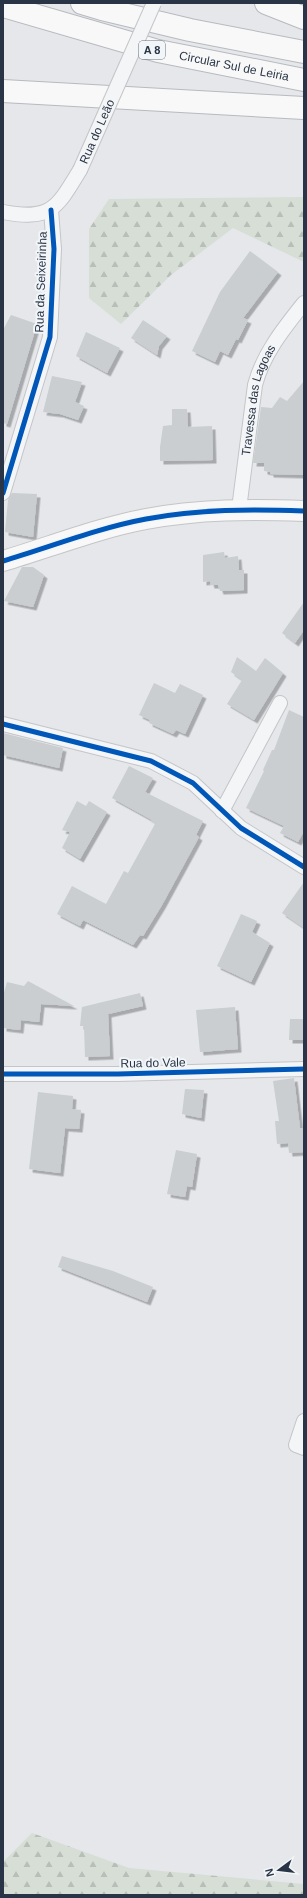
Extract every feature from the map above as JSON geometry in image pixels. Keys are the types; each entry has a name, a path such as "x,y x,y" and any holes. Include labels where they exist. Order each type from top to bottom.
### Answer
{"highway":[{"name":"A 8","path":"82,3 102,10 190,30 304,52"},
{"path":"266,3 304,18"},
{"name":"Circular Sul de Leiria","path":"3,6 158,52 304,80"},
{"path":"3,91 304,108"}],"street":[{"name":"Rua do Leão","path":"51,210 61,201 80,170 154,3"},
{"path":"3,212 19,215 35,215 51,210"},
{"name":"Rua da Seixeirinha","path":"3,493 50,337 54,249 51,210"},
{"name":"Travessa das Lagoas","path":"239,509 254,385 260,368 286,325 304,303"},
{"path":"3,561 145,519 200,511 239,509 304,511"},
{"path":"222,811 280,703"},
{"path":"3,724 151,761 193,783 241,828 304,867"},
{"name":"Rua do Vale","path":"3,1074 118,1074 304,1069"},
{"path":"304,1422 296,1446 304,1448"}],"green space":[{"path":"304,197 304,262 233,228 171,275 121,324 89,298 89,229 109,199"},
{"path":"32,1833 129,1868 304,1884 304,1895 3,1895 3,1862"}],"building":[{"path":"250,251 278,272 243,318 248,320 238,340 236,339 228,355 220,351 215,362 192,351 220,292"},
{"path":"11,315 37,324 7,424 3,423 3,330"},
{"path":"143,320 167,336 159,346 157,355 131,338"},
{"path":"86,332 120,348 107,373 76,356"},
{"path":"52,376 82,382 75,402 84,406 78,420 60,414 43,412"},
{"path":"304,381 304,475 270,474 270,472 264,471 264,463 253,463 261,407 272,408 280,397 287,401"},
{"path":"172,409 187,409 188,427 212,426 213,460 160,461 163,426 172,425"},
{"path":"12,493 37,494 33,537 5,532 8,500"},
{"path":"224,552 225,558 238,556 239,570 244,570 244,590 220,591 218,585 211,585 210,581 203,582 203,555"},
{"path":"22,567 33,567 44,575 33,607 4,601"},
{"path":"304,602 304,630 295,643 282,633"},
{"path":"237,657 256,671 265,658 283,673 254,720 227,704 242,680 231,672"},
{"path":"154,683 175,693 180,684 203,695 185,734 176,730 173,734 149,723 150,720 139,715"},
{"path":"289,710 304,717 304,831 298,842 280,833 284,826 246,808 264,771 263,770 272,750 274,750"},
{"path":"3,733 63,748 59,768 3,755"},
{"path":"129,766 153,778 145,792 203,821 196,835 199,837 162,905 143,936 140,935 133,945 83,920 80,926 57,914 72,886 106,904 124,871 128,873 155,824 151,822 152,820 112,798"},
{"path":"77,801 86,806 89,801 107,812 80,859 62,848 70,832 62,830"},
{"path":"304,882 304,928 282,913"},
{"path":"241,914 257,921 252,932 270,943 251,982 217,966"},
{"path":"28,981 74,1006 41,1004 39,1022 21,1020 20,1030 3,1028 3,996 7,982 24,986"},
{"path":"140,993 143,1006 108,1014 110,1056 85,1057 84,1026 80,1026 82,1007"},
{"path":"235,1007 238,1049 200,1052 196,1010"},
{"path":"290,1019 304,1019 304,1040 289,1040"},
{"path":"294,1078 300,1128 304,1128 304,1152 289,1153 288,1143 277,1144 275,1121 279,1121 273,1081"},
{"path":"185,1089 204,1090 201,1118 182,1114"},
{"path":"38,1092 73,1096 72,1109 81,1110 79,1129 65,1128 60,1173 29,1169"},
{"path":"176,1150 197,1154 192,1187 187,1186 185,1197 167,1194"},
{"path":"62,1256 113,1271 153,1287 147,1302 58,1267"}],"cycle path":[{"path":"3,493 50,337 54,249 51,210"},
{"path":"3,561 110,527 146,519 186,513 225,510 304,511"},
{"path":"3,724 151,761 193,783 241,828 304,867"},
{"path":"3,1074 118,1074 304,1069"}]}
